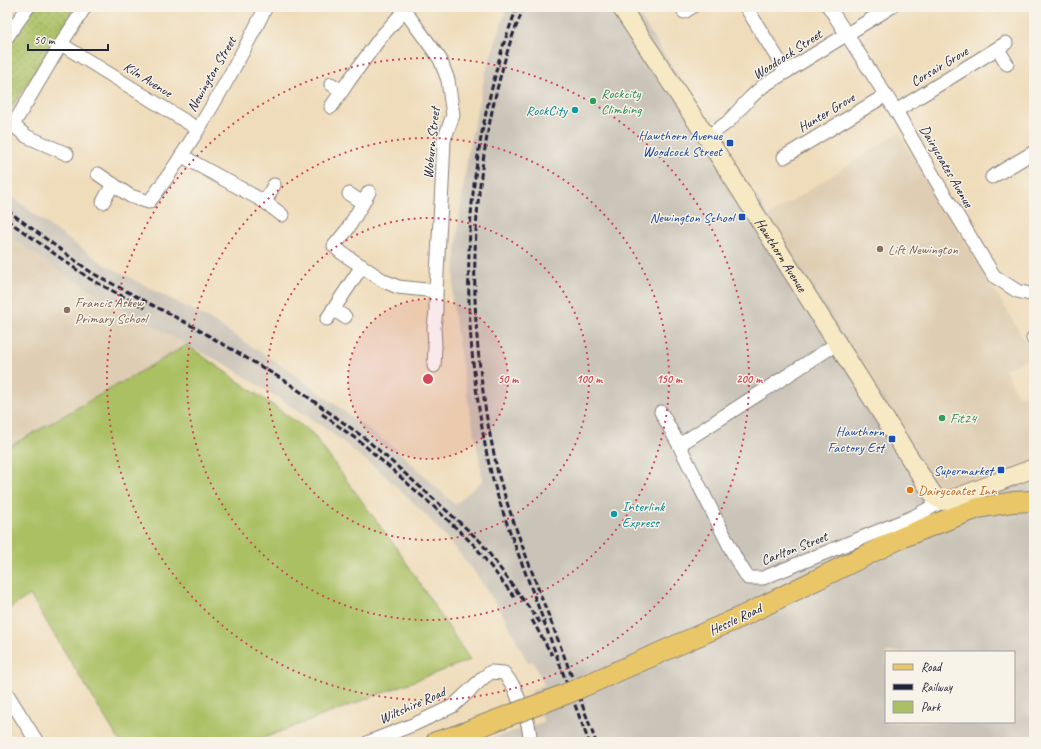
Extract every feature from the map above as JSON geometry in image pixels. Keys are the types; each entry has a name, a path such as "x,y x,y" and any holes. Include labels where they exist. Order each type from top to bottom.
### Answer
{"main road":[{"name":"Hessle Road","path":"745,620 903,537 978,508 1013,502 1034,501"},
{"name":"Hessle Road","path":"436,742 461,739 569,702 745,620 946,531 986,518 1013,514 1034,515"}],"street":[{"path":"7,37 28,7"},
{"path":"67,154 26,136 13,125 61,44 85,7"},
{"name":"Newington Street","path":"98,174 130,196 150,202 182,155 238,62 266,7"},
{"name":"Hawthorn Avenue","path":"622,7 707,137 930,490 943,501"},
{"path":"746,7 786,72"},
{"name":"Dairycoates Avenue","path":"829,7 896,111 994,276 1017,292 1034,295"},
{"name":"Woodcock Street","path":"707,137 728,122 763,86 891,7"},
{"name":"Woburn Street","path":"331,107 336,88 404,8 440,59 448,80 453,115 444,140 434,328 434,366"},
{"name":"Kiln Avenue","path":"61,44 198,129"},
{"name":"Corsair Grove","path":"896,111 1002,46 1007,64"},
{"name":"Hunter Grove","path":"784,157 886,95"},
{"path":"992,177 1034,152"},
{"path":"182,155 265,202 282,215"},
{"path":"104,202 113,184"},
{"path":"265,202 274,185"},
{"path":"349,194 366,197 347,230 334,246 342,254 384,281 398,287 436,291"},
{"path":"345,317 330,314 362,266"},
{"path":"679,445 838,343"},
{"name":"Carlton Street","path":"661,412 736,559 748,578 763,578 913,517 943,501"},
{"path":"943,501 956,498 1034,468"},
{"name":"Wiltshire Road","path":"368,742 415,724 453,706 491,672 504,673 514,688 528,724 531,742"},
{"path":"7,694 37,742"}],"shaded area":[{"path":"507,7 637,7 635,9 769,216 950,506 1034,479 1034,742 479,742 544,722 531,691 544,685 533,661 528,663 504,616 474,571 424,513 384,475 328,430 227,365 187,345 67,276 7,235 7,193 55,230 104,264 209,319 287,369 397,450 455,505 483,480 462,367 452,300 459,218 469,147 486,71"},
{"name":"Lift Newington","path":"898,133 1034,355 1005,370 1018,396 1024,394 1034,414 1034,479 951,506 769,216"},
{"name":"Francis Askew Primary School","path":"7,235 67,276 187,345 7,448"}],"green space":[{"path":"32,7 76,7 7,115 7,47"},
{"path":"187,345 312,433 400,553 470,660 253,742 120,742 30,595 7,610 7,448"}],"railway":[{"path":"517,7 496,70 477,159 472,199 469,281 473,362 484,441 497,493 510,533 589,742"},
{"path":"524,7 511,41 497,89 481,176 475,265 475,310 478,354 487,419 499,477 520,540 596,742"},
{"path":"7,210 92,273 194,327 287,382 366,439 480,541 541,624"},
{"path":"7,220 90,279 145,308"},
{"path":"322,414 363,444 432,505 475,546 515,598"},
{"path":"532,620 552,655"}],"place":[{"name":"Rockcity Climbing","path":"593,101"},
{"name":"RockCity","path":"575,110"},
{"name":"Hawthorn Avenue Woodcock Street","path":"730,143"},
{"name":"Newington School","path":"742,217"},
{"name":"Lift Newington","path":"880,249"},
{"name":"Francis Askew Primary School","path":"67,310"},
{"name":"Fit24","path":"942,418"},
{"name":"Hawthorn Factory Est","path":"892,439"},
{"name":"Supermarket","path":"1001,470"},
{"name":"Dairycoates Inn","path":"910,490"},
{"name":"Interlink Express","path":"614,514"}]}
